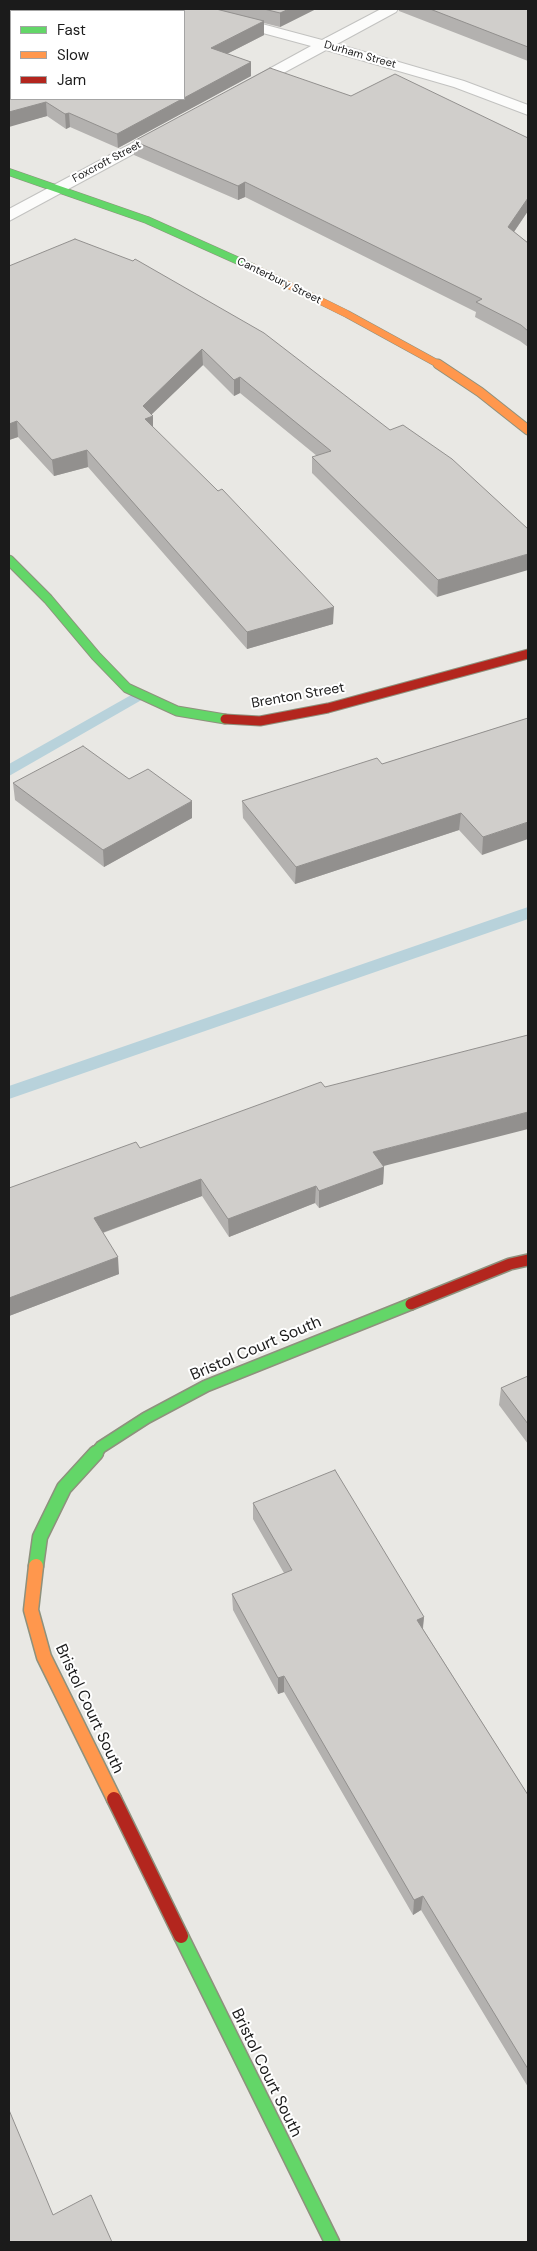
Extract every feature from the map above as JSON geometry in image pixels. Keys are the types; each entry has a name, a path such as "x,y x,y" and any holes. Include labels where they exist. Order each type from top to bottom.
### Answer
{"street":[{"name":"Durham Street","path":"190,9 325,44 459,84 528,110"},
{"path":"230,96 391,9"},
{"name":"Foxcroft Street","path":"9,216 179,123"},
{"name":"Canterbury Street","path":"9,172 60,188 195,240 347,314 435,362 480,392 528,430"},
{"name":"Brenton Street","path":"9,560 48,599 96,656 127,688 177,711 216,719 260,721 328,708 528,654"},
{"name":"Bristol Court South","path":"332,2242 44,1657 31,1610 40,1537 64,1488 101,1447 146,1418 206,1386 510,1264 528,1260"}],"building":[{"path":"9,9 216,9 264,21 211,48 251,62 185,97 185,10 10,10 10,100 180,100 117,134 69,113 65,114 46,102 9,112"},
{"path":"264,9 289,9 280,13"},
{"path":"430,9 528,9 528,47"},
{"path":"270,68 351,96 395,74 528,138 528,198 508,227 528,243 528,331 521,325 476,302 482,299 245,182 238,186 134,141"},
{"path":"75,239 133,261 135,259 264,333 390,430 403,425 452,459 528,529 528,554 438,580 312,457 331,451 240,377 234,380 202,349 143,406 153,416 145,419 218,491 222,489 334,607 247,632 87,450 52,460 17,421 9,424 9,266"},
{"path":"528,718 528,822 483,837 461,813 296,867 242,801 377,758 382,764"},
{"path":"83,746 129,779 148,769 192,801 103,850 13,783"},
{"path":"528,1035 528,1112 373,1152 384,1167 319,1191 316,1186 228,1219 201,1179 94,1218 118,1257 9,1298 9,1188 136,1142 140,1148 321,1082 325,1087"},
{"path":"528,1376 528,1424 501,1388"},
{"path":"335,1470 424,1617 417,1620 528,1795 528,2069 423,1896 414,1900 284,1676 278,1678 232,1594 292,1570 253,1503"},
{"path":"9,2110 53,2215 91,2195 112,2242 9,2242"}],"waterway":[{"path":"9,771 140,695"},
{"path":"9,1093 528,913"}],"traffic: fast":[{"path":"9,172 147,220 252,267"},
{"path":"9,560 48,599 96,656 127,688 177,711 225,719"},
{"path":"36,1566 40,1537 64,1488 101,1447 146,1418 206,1386 411,1304"},
{"path":"181,1936 332,2242"}],"traffic: slow":[{"path":"252,267 347,314 435,362 480,392 528,430"},
{"path":"36,1566 31,1610 44,1657 114,1799"}],"traffic: jam":[{"path":"225,719 260,721 328,708 528,654"},
{"path":"411,1304 510,1264 528,1260"},
{"path":"114,1799 181,1936"}]}
